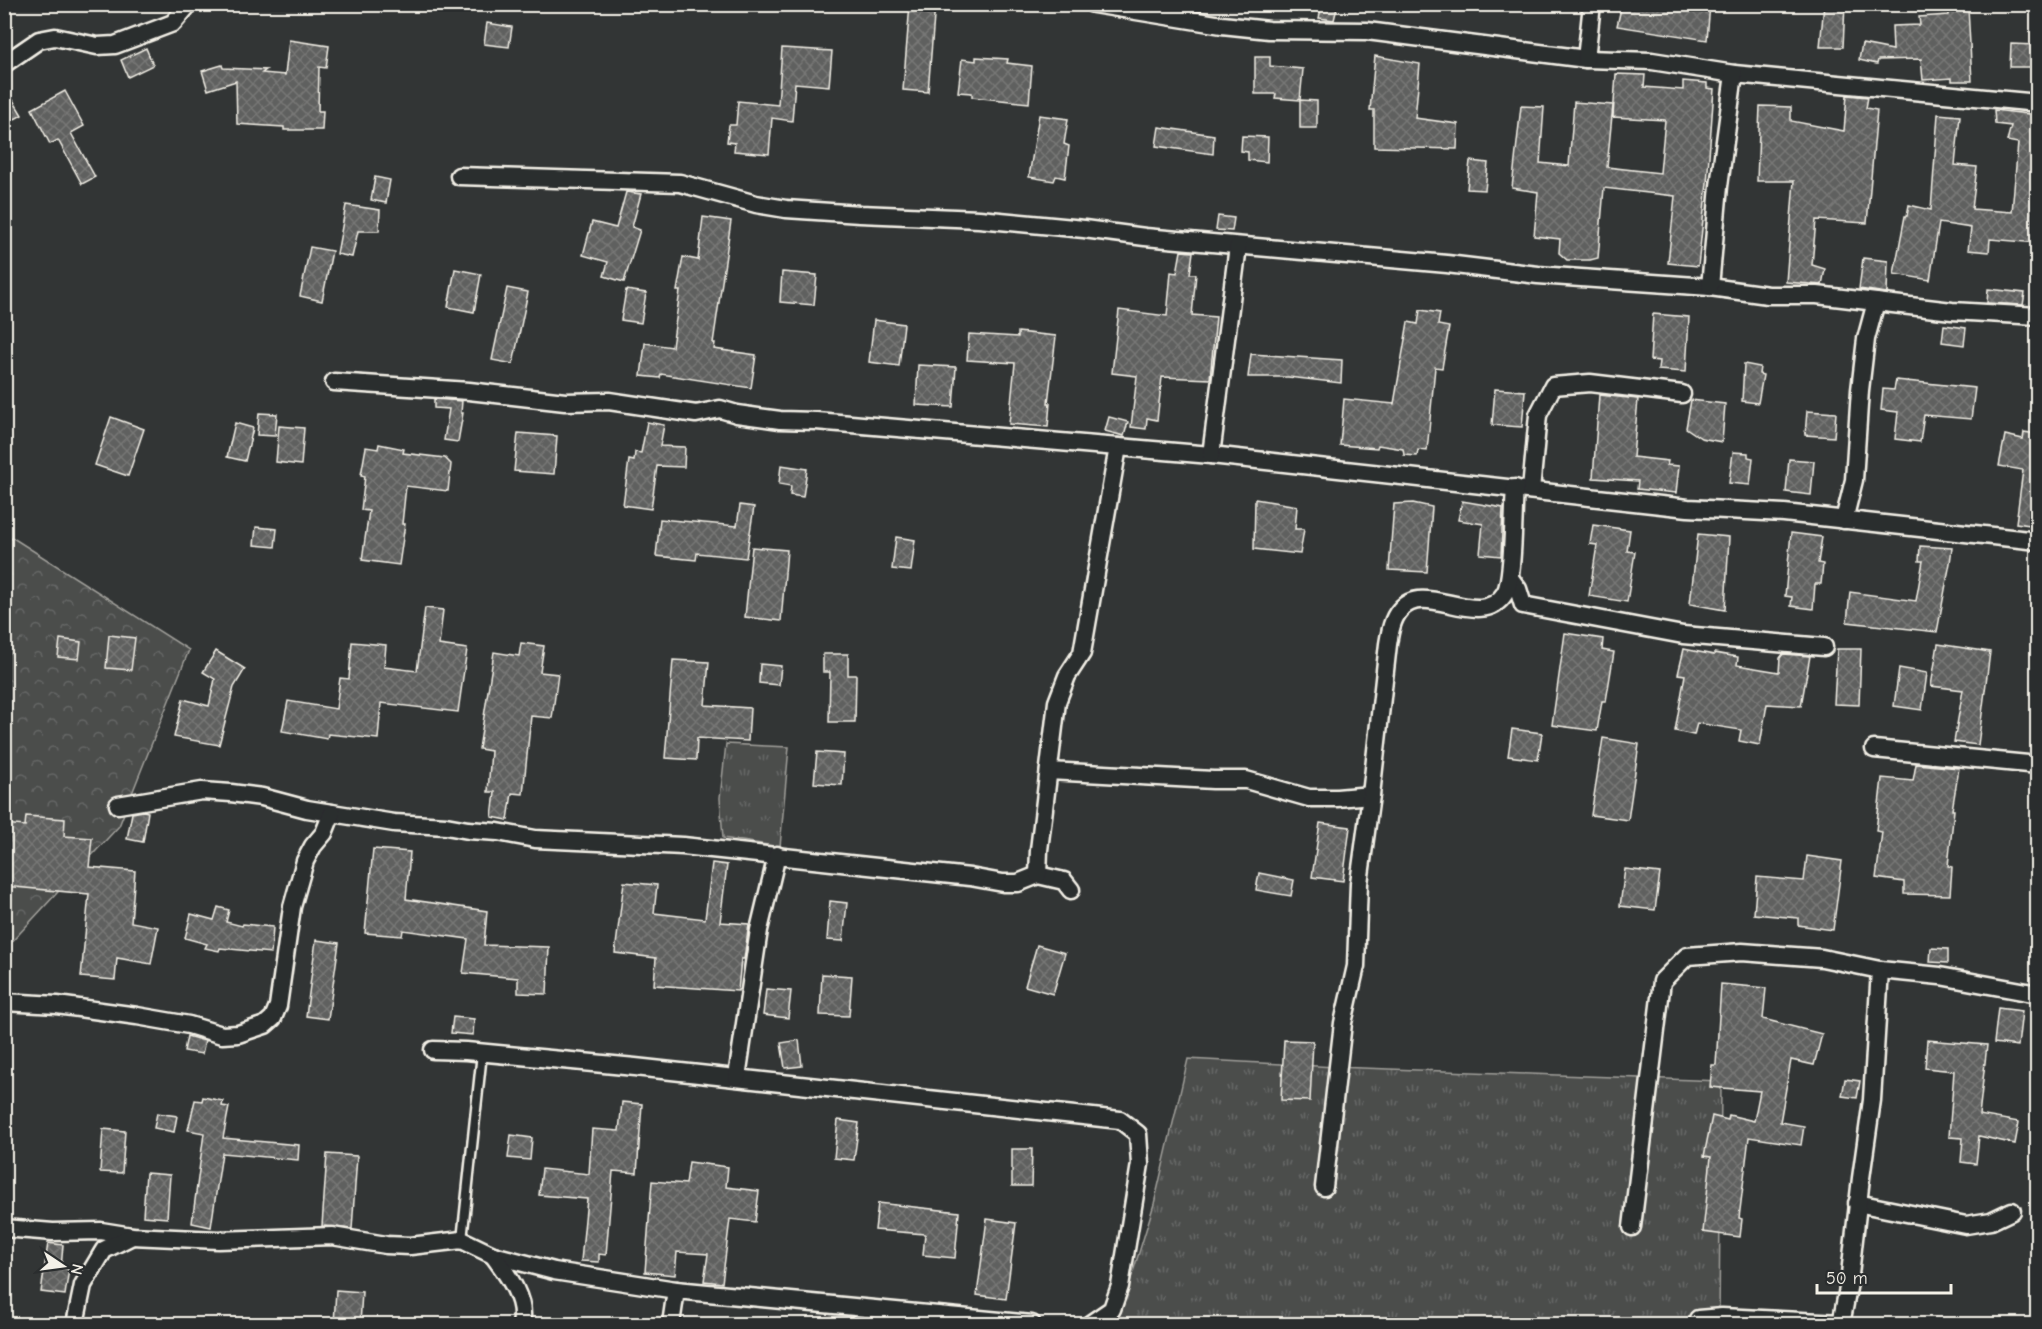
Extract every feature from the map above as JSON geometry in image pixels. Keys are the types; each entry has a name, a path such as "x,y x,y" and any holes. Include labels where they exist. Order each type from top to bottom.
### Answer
{"street":[{"path":"4,64 39,40 55,37 97,46 115,45 173,23 189,4"},
{"path":"1093,4 1221,25 1269,30 1367,31 1586,59 1652,61 1734,74 2037,103"},
{"path":"1586,59 1592,4"},
{"path":"1710,287 1719,186 1734,74"},
{"path":"459,176 680,183 756,204 786,209 979,219 1238,246 1447,264 1538,275 1710,287 1768,295 1817,295 1952,311 2037,316"},
{"path":"1211,455 1238,246"},
{"path":"1844,520 1854,480 1866,339 1876,302"},
{"path":"334,382 511,395 565,402 609,401 696,414 720,409 737,414 780,420 816,421 1211,455 1688,508 1784,513 2037,541"},
{"path":"1324,1187 1343,1023 1356,966 1359,883 1388,644 1393,622 1407,602 1426,600 1478,609 1496,603 1505,592 1510,578 1523,489 1538,415 1553,386 1590,383 1682,394"},
{"path":"1038,875 1057,702 1067,676 1082,653 1118,447"},
{"path":"1510,578 1518,589 1523,605 1683,635 1824,647"},
{"path":"1874,749 2037,765"},
{"path":"1049,771 1246,780 1309,798 1371,795"},
{"path":"118,805 202,791 262,797 307,809 394,823 446,826 535,839 682,846 970,877 1003,883 1018,883 1038,875 1064,881 1071,890"},
{"path":"4,1002 57,1005 137,1016 189,1025 222,1035 238,1034 265,1024 273,1018 278,1006 292,907 305,861 313,846 324,833 332,813"},
{"path":"737,1077 759,930 777,855"},
{"path":"1632,1227 1662,981 1687,956 1742,952 1822,958 1880,970 1940,976 2037,994"},
{"path":"1698,1319 1722,1317 1842,1324 1872,1100 1880,970"},
{"path":"433,1050 737,1077 1120,1120 1138,1134 1140,1164 1120,1286 1112,1309 1090,1324"},
{"path":"1857,1203 1966,1225 1991,1221 2012,1211"},
{"path":"4,1228 53,1232 101,1231 132,1236 218,1240 332,1236 386,1245 410,1246 462,1240 493,1255 554,1271 676,1290 1032,1324"},
{"path":"75,1324 83,1285 104,1250 132,1236"},
{"path":"493,1255 510,1278 524,1314 521,1324"},
{"path":"671,1324 676,1290"}],"lane":[{"path":"462,1240 482,1053"}],"green space":[{"path":"13,538 189,650 119,826 5,949 4,540"},
{"path":"726,744 789,747 780,847 723,838 720,798"},
{"path":"1188,1059 1335,1067 1721,1081 1719,1324 1117,1324 1154,1204"}],"building":[{"path":"910,4 935,4 928,92 903,90"},
{"path":"1322,4 1338,4 1334,20 1319,18"},
{"path":"1622,4 1710,4 1707,40 1617,26"},
{"path":"1824,4 1845,4 1843,47 1820,47"},
{"path":"1968,8 1972,81 1952,81 1952,78 1923,80 1921,59 1878,60 1877,64 1859,60 1862,44 1893,50 1892,26 1920,25 1919,17 1949,15 1949,10"},
{"path":"487,23 512,27 509,47 484,44"},
{"path":"289,40 329,46 326,68 319,67 318,111 323,111 322,130 284,130 284,127 237,124 236,81 208,90 202,71 222,65 223,68 266,70 262,73 285,75"},
{"path":"2011,44 2037,45 2037,67 2010,67"},
{"path":"146,48 153,65 128,77 121,60"},
{"path":"782,48 832,51 829,86 795,83 792,121 772,118 769,154 734,151 735,143 727,142 729,125 736,125 738,101 778,105"},
{"path":"1375,56 1420,64 1415,118 1458,124 1457,149 1374,147 1374,110 1370,110"},
{"path":"976,57 1008,59 1007,63 1032,66 1029,103 972,97 972,93 958,92 962,59 976,61"},
{"path":"1255,57 1270,57 1270,66 1303,69 1300,100 1275,98 1276,94 1255,94"},
{"path":"1616,74 1645,75 1644,87 1683,90 1683,81 1707,83 1707,88 1714,89 1698,266 1668,263 1675,196 1604,188 1598,258 1567,260 1559,253 1560,239 1534,236 1538,192 1512,188 1521,106 1544,107 1540,163 1569,166 1574,102 1613,105 1607,167 1660,173 1665,120 1613,117"},
{"path":"4,85 22,115 4,125"},
{"path":"65,91 84,126 71,133 95,177 82,184 58,140 50,144 32,109"},
{"path":"1847,95 1868,97 1866,108 1877,110 1867,223 1816,220 1812,265 1825,269 1822,285 1786,282 1794,181 1757,181 1760,106 1791,107 1791,121 1844,131"},
{"path":"1300,100 1317,101 1317,128 1300,128"},
{"path":"1994,110 2037,115 2037,243 1990,239 1989,252 1968,250 1971,228 1939,223 1930,280 1894,274 1909,205 1931,210 1938,114 1960,116 1955,165 1977,167 1972,209 2012,212 2018,143 2007,141 2011,126 1995,124"},
{"path":"1039,115 1068,119 1064,144 1069,146 1065,178 1056,176 1054,181 1029,177"},
{"path":"1159,127 1214,135 1213,154 1156,146"},
{"path":"1242,136 1268,137 1267,162 1248,160 1248,152 1241,151"},
{"path":"1470,161 1488,163 1485,190 1467,189"},
{"path":"375,177 390,180 386,203 371,200"},
{"path":"626,192 641,194 632,227 640,230 624,282 604,276 608,262 583,255 592,222 616,228"},
{"path":"346,205 380,210 379,231 358,231 352,257 337,254"},
{"path":"1218,216 1234,218 1232,231 1216,230"},
{"path":"703,217 731,221 713,343 715,343 714,349 756,355 751,388 661,374 660,378 641,376 645,343 672,347 680,291 677,291 683,257 698,260"},
{"path":"310,247 332,251 322,301 300,296"},
{"path":"1181,251 1193,252 1190,274 1196,274 1192,315 1216,317 1210,379 1162,377 1157,420 1147,418 1146,429 1131,427 1137,376 1112,373 1119,310 1167,316 1171,272 1177,273"},
{"path":"1863,258 1888,261 1887,293 1859,289"},
{"path":"455,269 481,274 474,312 448,307"},
{"path":"782,272 817,275 814,305 780,302"},
{"path":"507,288 528,292 513,364 492,360"},
{"path":"1988,289 2025,293 2023,305 1987,303"},
{"path":"626,290 646,293 641,323 621,320"},
{"path":"1420,310 1440,313 1438,325 1449,327 1442,368 1435,367 1427,451 1418,450 1417,456 1404,455 1403,449 1378,445 1377,448 1340,445 1344,399 1394,404 1408,322 1418,324"},
{"path":"1653,314 1689,317 1686,372 1658,370 1659,361 1650,360"},
{"path":"874,320 904,324 899,366 869,362"},
{"path":"1944,325 1966,328 1964,345 1942,342"},
{"path":"1018,332 1056,336 1048,403 1050,403 1048,427 1009,424 1015,363 967,360 969,334 1018,337"},
{"path":"1251,354 1342,360 1341,383 1288,377 1248,377"},
{"path":"1744,364 1760,367 1759,374 1763,375 1758,403 1742,401"},
{"path":"918,365 956,367 953,407 916,405"},
{"path":"1896,380 1975,388 1971,419 1924,415 1920,442 1895,439 1898,412 1881,410 1883,389 1894,390"},
{"path":"1495,389 1525,391 1522,427 1492,425"},
{"path":"1599,395 1638,399 1633,457 1668,461 1667,465 1679,466 1676,493 1637,489 1638,481 1593,478"},
{"path":"434,399 462,401 461,413 463,413 458,442 444,440 449,409 434,408"},
{"path":"1691,400 1725,404 1722,442 1701,438 1686,428"},
{"path":"1807,411 1836,413 1834,437 1805,435"},
{"path":"259,413 277,414 275,436 257,435"},
{"path":"111,417 144,429 128,476 95,465"},
{"path":"1109,417 1128,422 1124,436 1105,431"},
{"path":"647,422 664,425 660,446 685,447 684,467 657,466 651,509 623,505 629,460 634,461 635,452 641,453"},
{"path":"235,423 253,428 245,461 227,457"},
{"path":"279,426 304,428 301,465 276,462"},
{"path":"2024,432 2037,434 2037,526 2016,523 2023,470 1999,466 2005,435 2023,439"},
{"path":"518,433 557,436 554,474 514,471"},
{"path":"379,444 404,449 403,453 445,458 451,464 448,491 406,486 402,524 405,524 399,565 362,560 369,511 361,510 365,476 361,475 366,447 378,449"},
{"path":"1733,452 1748,453 1748,457 1753,458 1750,485 1729,483"},
{"path":"1789,459 1814,461 1811,495 1786,492"},
{"path":"781,465 807,469 803,497 790,495 791,486 779,484"},
{"path":"1255,499 1297,506 1295,529 1304,529 1300,554 1254,549"},
{"path":"1462,501 1503,508 1501,556 1480,554 1483,524 1458,520"},
{"path":"1413,503 1432,507 1427,572 1389,570 1394,504"},
{"path":"740,505 754,507 746,558 697,553 696,560 656,556 660,519 737,526"},
{"path":"1593,525 1630,530 1627,551 1635,552 1627,602 1589,596 1597,545 1590,544"},
{"path":"256,527 277,529 275,547 254,545"},
{"path":"1791,533 1822,537 1818,563 1823,564 1821,584 1815,584 1813,609 1791,606 1792,597 1785,596"},
{"path":"1698,534 1729,537 1725,610 1690,604"},
{"path":"896,537 915,540 911,571 892,569"},
{"path":"1920,546 1952,548 1937,632 1847,622 1850,592 1916,601 1923,561 1919,561"},
{"path":"752,547 787,550 781,621 745,617"},
{"path":"425,608 443,610 439,645 467,649 458,712 381,703 378,739 328,734 327,739 282,731 288,701 336,709 340,678 349,679 352,642 386,645 384,667 417,671"},
{"path":"1565,633 1603,639 1602,650 1614,652 1606,701 1602,701 1597,731 1552,725"},
{"path":"109,635 135,638 131,670 106,668"},
{"path":"60,639 81,642 79,659 58,657"},
{"path":"521,643 544,646 540,672 558,674 552,718 531,716 523,794 512,793 508,820 492,817 495,792 488,792 491,751 479,749 494,652 519,656"},
{"path":"1938,644 1990,652 1978,745 1954,742 1963,690 1931,686"},
{"path":"1684,649 1738,657 1737,665 1779,672 1780,658 1783,654 1810,656 1801,706 1767,704 1760,745 1739,741 1741,730 1697,723 1694,735 1675,731 1685,675 1678,674"},
{"path":"1837,649 1861,649 1859,705 1834,704"},
{"path":"216,651 245,669 234,687 219,745 174,737 183,699 209,706 215,679 203,672"},
{"path":"823,654 848,654 848,675 856,675 855,722 829,722 830,672 823,672"},
{"path":"673,660 709,662 705,705 750,708 748,741 697,738 696,760 665,758"},
{"path":"760,664 781,666 779,685 759,683"},
{"path":"1899,668 1927,673 1922,710 1894,706"},
{"path":"1512,729 1542,733 1538,760 1508,756"},
{"path":"1603,738 1639,744 1628,820 1591,815"},
{"path":"817,752 844,754 842,785 814,783"},
{"path":"1916,764 1959,768 1952,810 1954,810 1948,866 1952,867 1950,895 1904,894 1904,882 1876,878 1882,832 1876,831 1882,778 1913,781"},
{"path":"148,812 143,842 127,839 132,813"},
{"path":"26,816 65,819 64,836 92,838 89,867 135,871 131,922 158,927 151,964 117,958 115,980 81,977 89,894 4,886 4,824 25,826"},
{"path":"1320,823 1350,827 1343,881 1312,877"},
{"path":"373,849 410,852 406,899 487,911 484,945 549,947 547,994 518,993 518,978 463,973 468,939 403,930 402,936 365,933"},
{"path":"1807,856 1842,861 1833,930 1798,925 1798,918 1754,914 1757,877 1804,881"},
{"path":"712,863 727,865 720,922 749,924 744,959 741,959 738,991 654,985 656,958 615,953 624,882 657,885 654,913 705,919"},
{"path":"1625,869 1660,873 1655,910 1620,906"},
{"path":"1259,873 1294,880 1291,896 1256,890"},
{"path":"830,901 847,903 843,941 827,940"},
{"path":"218,907 229,910 226,922 242,926 243,924 273,927 271,953 220,948 219,951 205,948 207,944 185,938 191,914 214,920"},
{"path":"316,940 339,943 328,1019 306,1016"},
{"path":"1037,945 1065,953 1053,994 1025,986"},
{"path":"1931,948 1948,949 1948,963 1930,962"},
{"path":"822,974 852,976 849,1016 820,1015"},
{"path":"1721,984 1766,988 1763,1019 1822,1034 1814,1065 1791,1060 1780,1122 1804,1126 1801,1145 1749,1137 1739,1218 1742,1219 1740,1237 1703,1232 1711,1157 1704,1156 1712,1116 1728,1120 1729,1115 1754,1121 1760,1091 1710,1087 1712,1065 1716,1065"},
{"path":"766,989 791,991 788,1018 763,1015"},
{"path":"1998,1008 2022,1011 2018,1046 1994,1043"},
{"path":"453,1017 474,1019 473,1035 451,1033"},
{"path":"187,1036 205,1041 202,1054 184,1051"},
{"path":"799,1040 802,1066 785,1068 781,1043"},
{"path":"1284,1040 1313,1041 1310,1101 1281,1100"},
{"path":"1927,1040 1987,1045 1979,1115 2019,1122 2015,1144 1979,1136 1976,1164 1961,1162 1963,1138 1949,1137 1954,1071 1925,1068"},
{"path":"1845,1079 1860,1081 1857,1098 1842,1096"},
{"path":"203,1097 223,1101 222,1106 229,1107 223,1138 299,1145 298,1160 222,1153 211,1227 192,1223 204,1133 188,1130 195,1100 202,1101"},
{"path":"622,1102 642,1104 637,1173 613,1171 606,1255 599,1254 599,1262 581,1261 587,1199 539,1195 542,1169 589,1174 592,1129 619,1131"},
{"path":"157,1113 177,1116 174,1132 154,1128"},
{"path":"838,1120 859,1123 854,1160 834,1158"},
{"path":"103,1129 125,1131 122,1173 100,1172"},
{"path":"511,1135 532,1138 530,1160 508,1158"},
{"path":"1012,1149 1032,1149 1031,1186 1012,1186"},
{"path":"327,1154 357,1156 352,1229 322,1226"},
{"path":"689,1162 728,1167 726,1187 759,1191 755,1222 730,1219 722,1283 704,1281 708,1254 677,1252 675,1275 645,1272 652,1181 686,1184"},
{"path":"146,1173 170,1175 167,1218 143,1216"},
{"path":"878,1203 959,1212 955,1258 923,1255 925,1234 875,1230"},
{"path":"987,1219 1016,1223 1006,1299 977,1295"},
{"path":"48,1243 63,1245 61,1268 69,1269 65,1295 41,1292"},
{"path":"336,1290 362,1292 360,1324 334,1324"}]}
